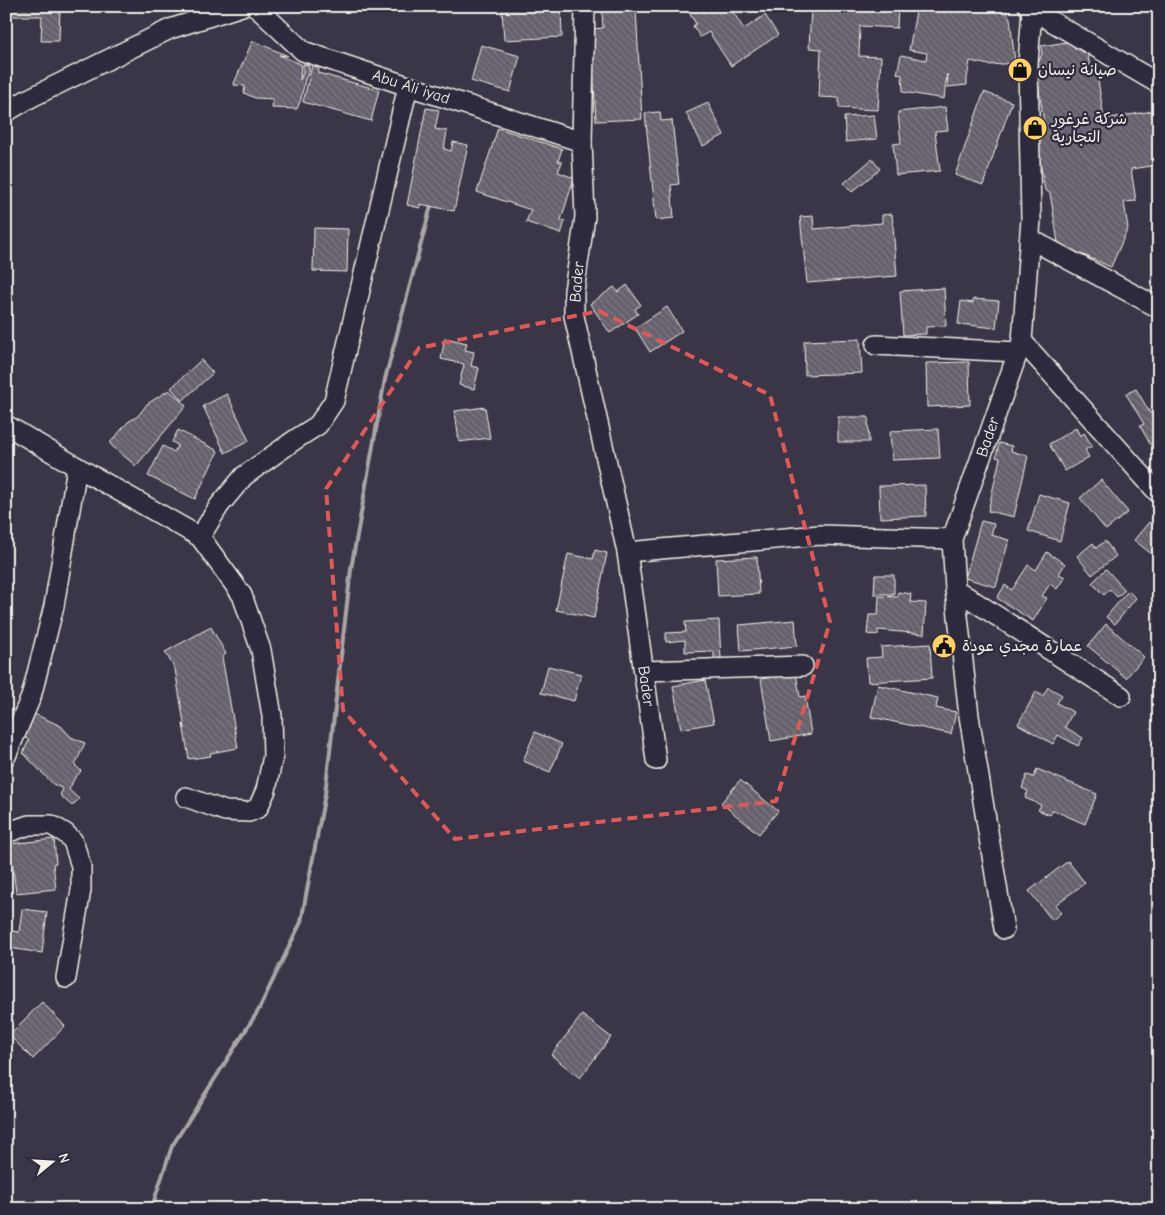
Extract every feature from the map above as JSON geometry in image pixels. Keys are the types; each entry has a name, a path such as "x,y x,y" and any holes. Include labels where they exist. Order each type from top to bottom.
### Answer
{"street":[{"path":"6,112 30,98 170,29 242,6"},
{"name":"Abu Ali iyad","path":"255,6 303,51 582,142"},
{"name":"Bader","path":"585,6 582,142 585,218 574,291 574,316 627,552 656,760"},
{"path":"1030,8 1159,84"},
{"name":"Bader","path":"952,539 1020,346 1031,219 1028,63 1030,8"},
{"path":"200,537 219,506 244,476 318,425 334,401 408,86"},
{"path":"1030,239 1159,308"},
{"path":"876,345 1020,346 1159,494"},
{"path":"6,425 200,537 242,596 261,650 272,716 273,756 266,790 258,808 249,812 225,811 186,796"},
{"path":"7,754 31,697 54,606 77,467"},
{"path":"627,552 820,535 952,539 955,589 969,716 1004,929"},
{"path":"955,589 1122,696"},
{"path":"644,671 803,666"},
{"path":"6,834 30,825 51,825 65,833 73,841 81,866 82,890 66,978"}],"highlighted area":[{"path":"599,311 770,395 830,622 776,801 455,839 343,710 326,489 419,348"}],"building":[{"path":"6,6 60,6 59,41 41,41 42,16 6,16"},
{"path":"685,6 729,6 744,29 765,15 778,35 731,66 709,32 700,37 693,26 696,24"},
{"path":"762,6 795,6 762,10"},
{"path":"828,6 898,6 897,28 860,26 859,56 881,57 878,110 839,108 839,98 819,97 821,49 809,48 811,7 827,8"},
{"path":"917,6 1003,6 1010,18 1015,63 989,65 970,61 967,85 948,87 947,74 944,99 903,92 902,75 897,74 901,55 926,60 927,53 909,50"},
{"path":"561,7 562,37 504,40 502,10"},
{"path":"636,9 642,119 596,121 591,29 603,28 602,11"},
{"path":"1074,41 1075,49 1087,48 1090,68 1096,67 1104,119 1159,110 1159,165 1131,169 1136,201 1124,202 1128,228 1111,267 1067,248 1059,249 1050,193 1045,190 1036,140 1044,123 1036,69 1042,54 1041,46"},
{"path":"252,42 288,56 279,55 301,64 300,80 303,73 303,64 309,65 309,71 297,109 272,108 273,99 255,98 244,93 245,86 234,85"},
{"path":"481,45 520,56 510,92 471,81"},
{"path":"313,62 320,64 318,73 379,90 371,121 303,102"},
{"path":"984,92 1012,102 983,185 955,175"},
{"path":"708,103 724,135 703,146 686,113"},
{"path":"945,107 948,130 935,131 940,171 896,175 893,144 901,143 898,112"},
{"path":"426,108 439,110 435,129 447,131 444,149 451,151 453,142 468,145 454,211 420,204 420,208 407,205"},
{"path":"660,112 661,121 672,120 679,184 671,185 674,218 656,220 645,113"},
{"path":"874,115 877,139 846,142 844,117"},
{"path":"498,128 562,149 558,161 562,162 558,172 574,178 561,220 565,221 561,234 526,222 531,210 477,192"},
{"path":"872,159 880,169 852,192 844,183"},
{"path":"892,214 897,276 807,283 800,217 813,216 814,229 882,223 882,215"},
{"path":"314,228 348,229 347,272 313,271"},
{"path":"627,285 641,305 635,309 638,314 610,333 590,304 614,287 618,292"},
{"path":"944,288 946,326 926,327 926,334 903,335 900,291"},
{"path":"973,299 999,301 996,328 958,324 961,301 973,303"},
{"path":"667,307 682,331 650,352 635,328"},
{"path":"445,338 467,343 465,350 474,352 471,366 479,368 474,389 459,385 464,364 441,359"},
{"path":"860,339 862,373 805,375 804,341"},
{"path":"201,360 213,373 182,401 171,388"},
{"path":"969,362 970,405 927,407 926,363"},
{"path":"1136,389 1150,413 1159,408 1159,448 1154,451 1140,426 1144,424 1126,394"},
{"path":"169,390 186,406 136,466 110,443 128,422 138,416 147,404"},
{"path":"227,394 249,441 225,453 203,406"},
{"path":"485,407 490,438 459,442 455,411"},
{"path":"838,417 868,417 869,442 838,442"},
{"path":"1076,428 1080,436 1084,433 1092,446 1085,450 1089,457 1065,471 1049,444"},
{"path":"938,429 940,458 892,460 890,431"},
{"path":"178,430 218,451 195,499 148,476 163,446 174,452 178,445 172,442"},
{"path":"999,443 1012,446 1011,451 1028,456 1014,517 988,511 1000,458 996,457"},
{"path":"1101,480 1128,512 1106,530 1080,498"},
{"path":"925,485 926,516 880,518 879,486"},
{"path":"1039,494 1070,503 1060,541 1028,531"},
{"path":"981,521 994,524 991,535 1009,540 996,587 965,578"},
{"path":"1149,522 1159,529 1159,560 1134,540"},
{"path":"1105,541 1116,556 1092,575 1077,556 1093,543 1096,548"},
{"path":"595,550 607,553 594,618 556,610 568,554 593,559"},
{"path":"1047,552 1065,564 1059,574 1065,577 1057,589 1050,584 1042,596 1047,598 1033,621 997,598 1005,585 1012,590 1028,565 1036,570"},
{"path":"757,557 759,594 718,596 716,559"},
{"path":"1106,569 1125,590 1117,597 1110,589 1104,595 1092,583"},
{"path":"875,575 894,575 894,594 874,594"},
{"path":"1128,591 1136,598 1115,624 1106,617"},
{"path":"898,592 911,594 910,602 926,603 924,634 878,630 878,635 867,634 869,615 878,615 879,596 897,597"},
{"path":"719,620 721,660 714,661 714,651 685,652 685,640 666,642 666,633 686,632 685,622"},
{"path":"795,620 797,646 741,651 739,625"},
{"path":"1106,624 1144,657 1126,678 1088,646"},
{"path":"211,627 226,654 222,657 238,748 210,753 211,756 189,759 175,669 165,652"},
{"path":"930,644 932,678 868,682 866,658 882,657 881,647"},
{"path":"548,666 581,674 574,701 541,693"},
{"path":"796,673 800,697 805,696 811,734 771,741 761,679"},
{"path":"705,680 714,723 681,729 673,686"},
{"path":"878,685 938,698 936,708 956,712 951,734 871,717"},
{"path":"1048,687 1062,695 1057,703 1073,712 1065,727 1083,738 1078,746 1058,735 1053,744 1018,724 1036,692 1043,696"},
{"path":"32,713 61,726 71,737 85,743 75,765 81,771 74,779 69,790 79,799 72,806 60,795 63,789 53,784 23,753 29,740 22,736"},
{"path":"535,732 562,744 550,772 523,761"},
{"path":"1037,769 1097,794 1085,824 1053,810 1050,815 1038,810 1041,805 1025,798 1028,791 1022,788 1027,775 1034,777"},
{"path":"740,780 778,811 759,834 721,803"},
{"path":"54,839 56,863 53,864 56,889 16,893 10,844"},
{"path":"1068,861 1085,883 1055,905 1061,913 1052,920 1029,891"},
{"path":"22,909 47,912 42,953 9,948 11,931 19,932"},
{"path":"42,1002 65,1026 33,1059 9,1035"},
{"path":"582,1015 611,1037 580,1078 551,1055"}],"waterway":[{"path":"153,1209 172,1146 258,1011 301,922 325,794 351,569 385,379 432,202"}],"place":[{"name":"صيانة نيسان","path":"1020,70"},
{"name":"شركة غرغور التجارية","path":"1035,128"},
{"name":"عمارة مجدي عودة","path":"944,646"}]}
